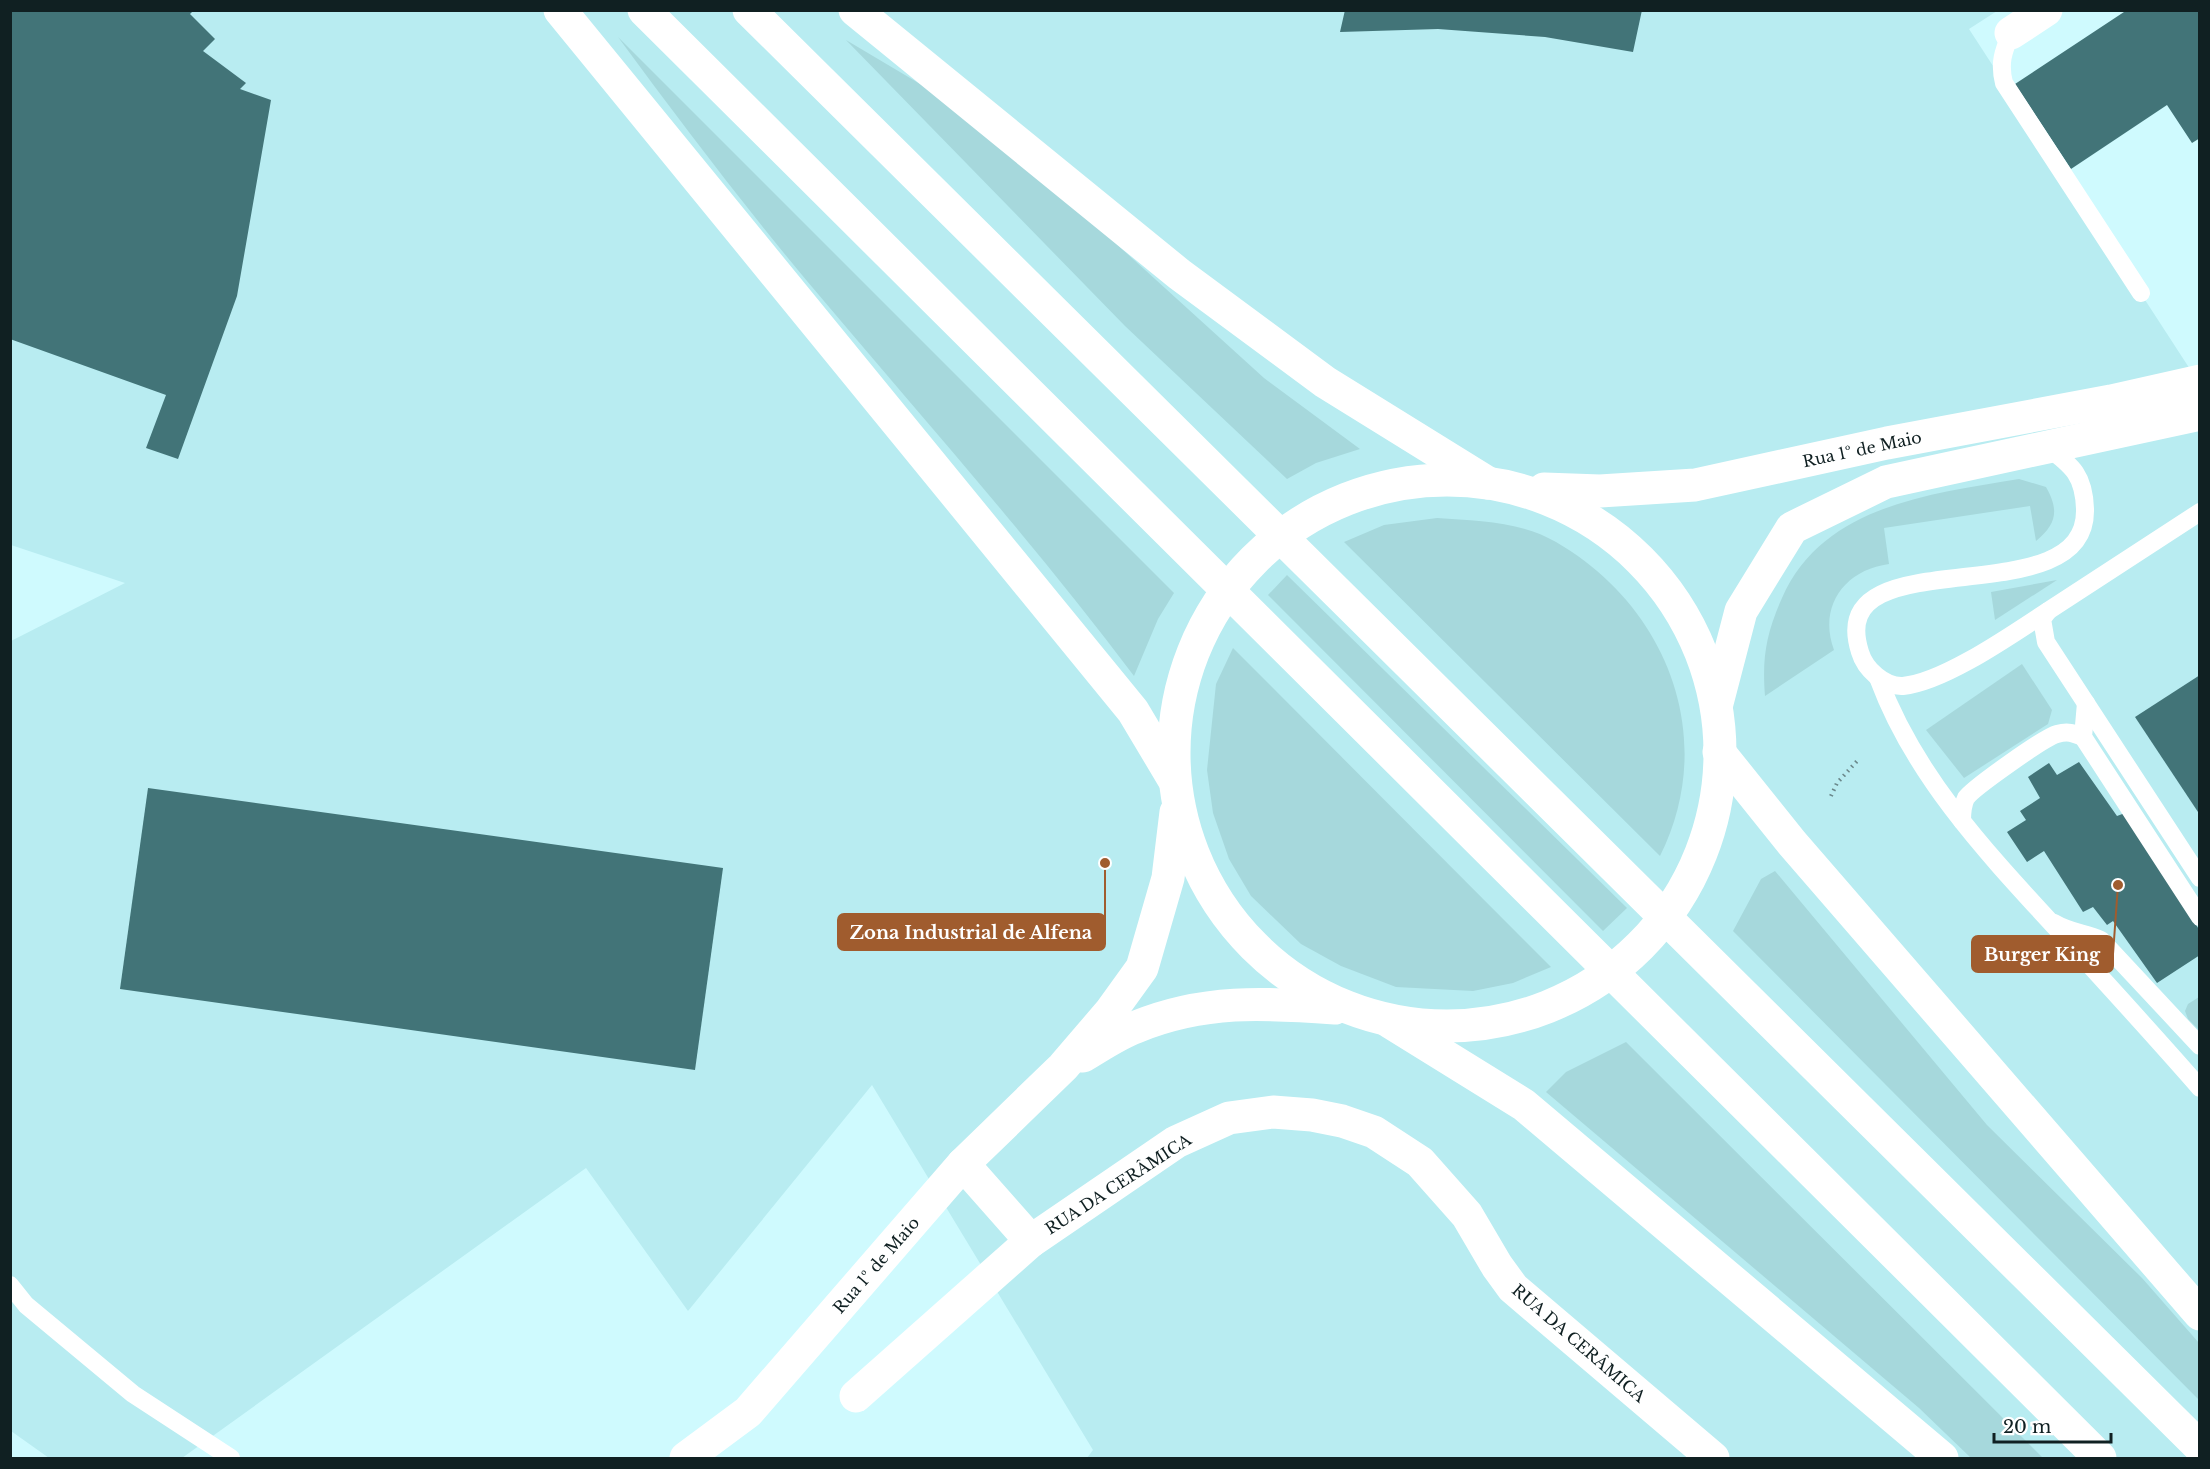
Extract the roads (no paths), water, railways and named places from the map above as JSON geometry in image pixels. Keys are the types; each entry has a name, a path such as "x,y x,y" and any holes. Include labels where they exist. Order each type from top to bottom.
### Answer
{"main road":[{"path":"560,10 1134,711 1175,791"},
{"path":"644,10 2100,1458"},
{"path":"749,10 2199,1447"},
{"path":"855,10 1188,280 1325,382 1488,483"},
{"path":"2011,33 2046,10"},
{"name":"Rua 1º de Maio","path":"1521,487 1600,491 1695,486 1887,443 2111,401 2199,381"},
{"path":"1717,703 1741,611 1792,528 1886,482 2199,414"},
{"path":"1446,480 1488,483 1521,487 1575,510 1611,533 1653,570 1692,628 1717,703 1718,794 1707,838 1685,890 1647,939 1609,975 1530,1015 1466,1028 1390,1022 1346,1009 1292,979 1251,943 1211,888 1185,830 1175,791 1173,732 1181,682 1203,626 1252,561 1306,518 1353,497 1404,483 1446,480"},
{"path":"1719,752 1800,852 2199,1314"},
{"name":"Rua 1º de Maio","path":"686,1458 748,1412 963,1164 1063,1067 1111,1011 1142,968 1168,878 1175,791"},
{"name":"Rua 1º de Maio","path":"1063,1067 1134,1028 1178,1013 1213,1005 1266,1003 1346,1009"},
{"path":"1390,1022 1524,1105 1942,1458"},
{"name":"RUA DA CERÂMICA","path":"856,1396 1031,1241 1176,1142 1229,1118 1273,1112 1342,1121 1374,1132 1420,1162 1467,1215 1497,1266 1513,1288 1713,1458"},
{"name":"RUA DA CERÂMICA","path":"963,1164 1031,1241"}],"lane":[{"path":"2011,33 2002,54 2000,67 2004,83 2141,293"},
{"path":"2047,447 2071,465 2084,488 2085,513 2071,546 2048,560 2019,569 1884,590 1864,603 1854,625 1860,654 1880,680 1887,700 1938,790 1962,821 2199,1088"},
{"path":"1880,680 1900,686 1923,682 1985,652 2199,513"},
{"path":"2048,611 2042,619 2046,642 2084,720 2199,917"},
{"path":"1962,821 1962,809 1967,797 1985,782 2054,734 2070,732 2084,720"},
{"path":"2084,720 2102,728 2199,878"},
{"path":"2045,917 2070,932 2081,932 2101,940 2199,1046"},
{"path":"10,1285 26,1305 133,1394 231,1458"}],"place":[{"name":"Zona Industrial de Alfena","path":"1105,863"},
{"name":"Burger King","path":"2118,885"}]}
